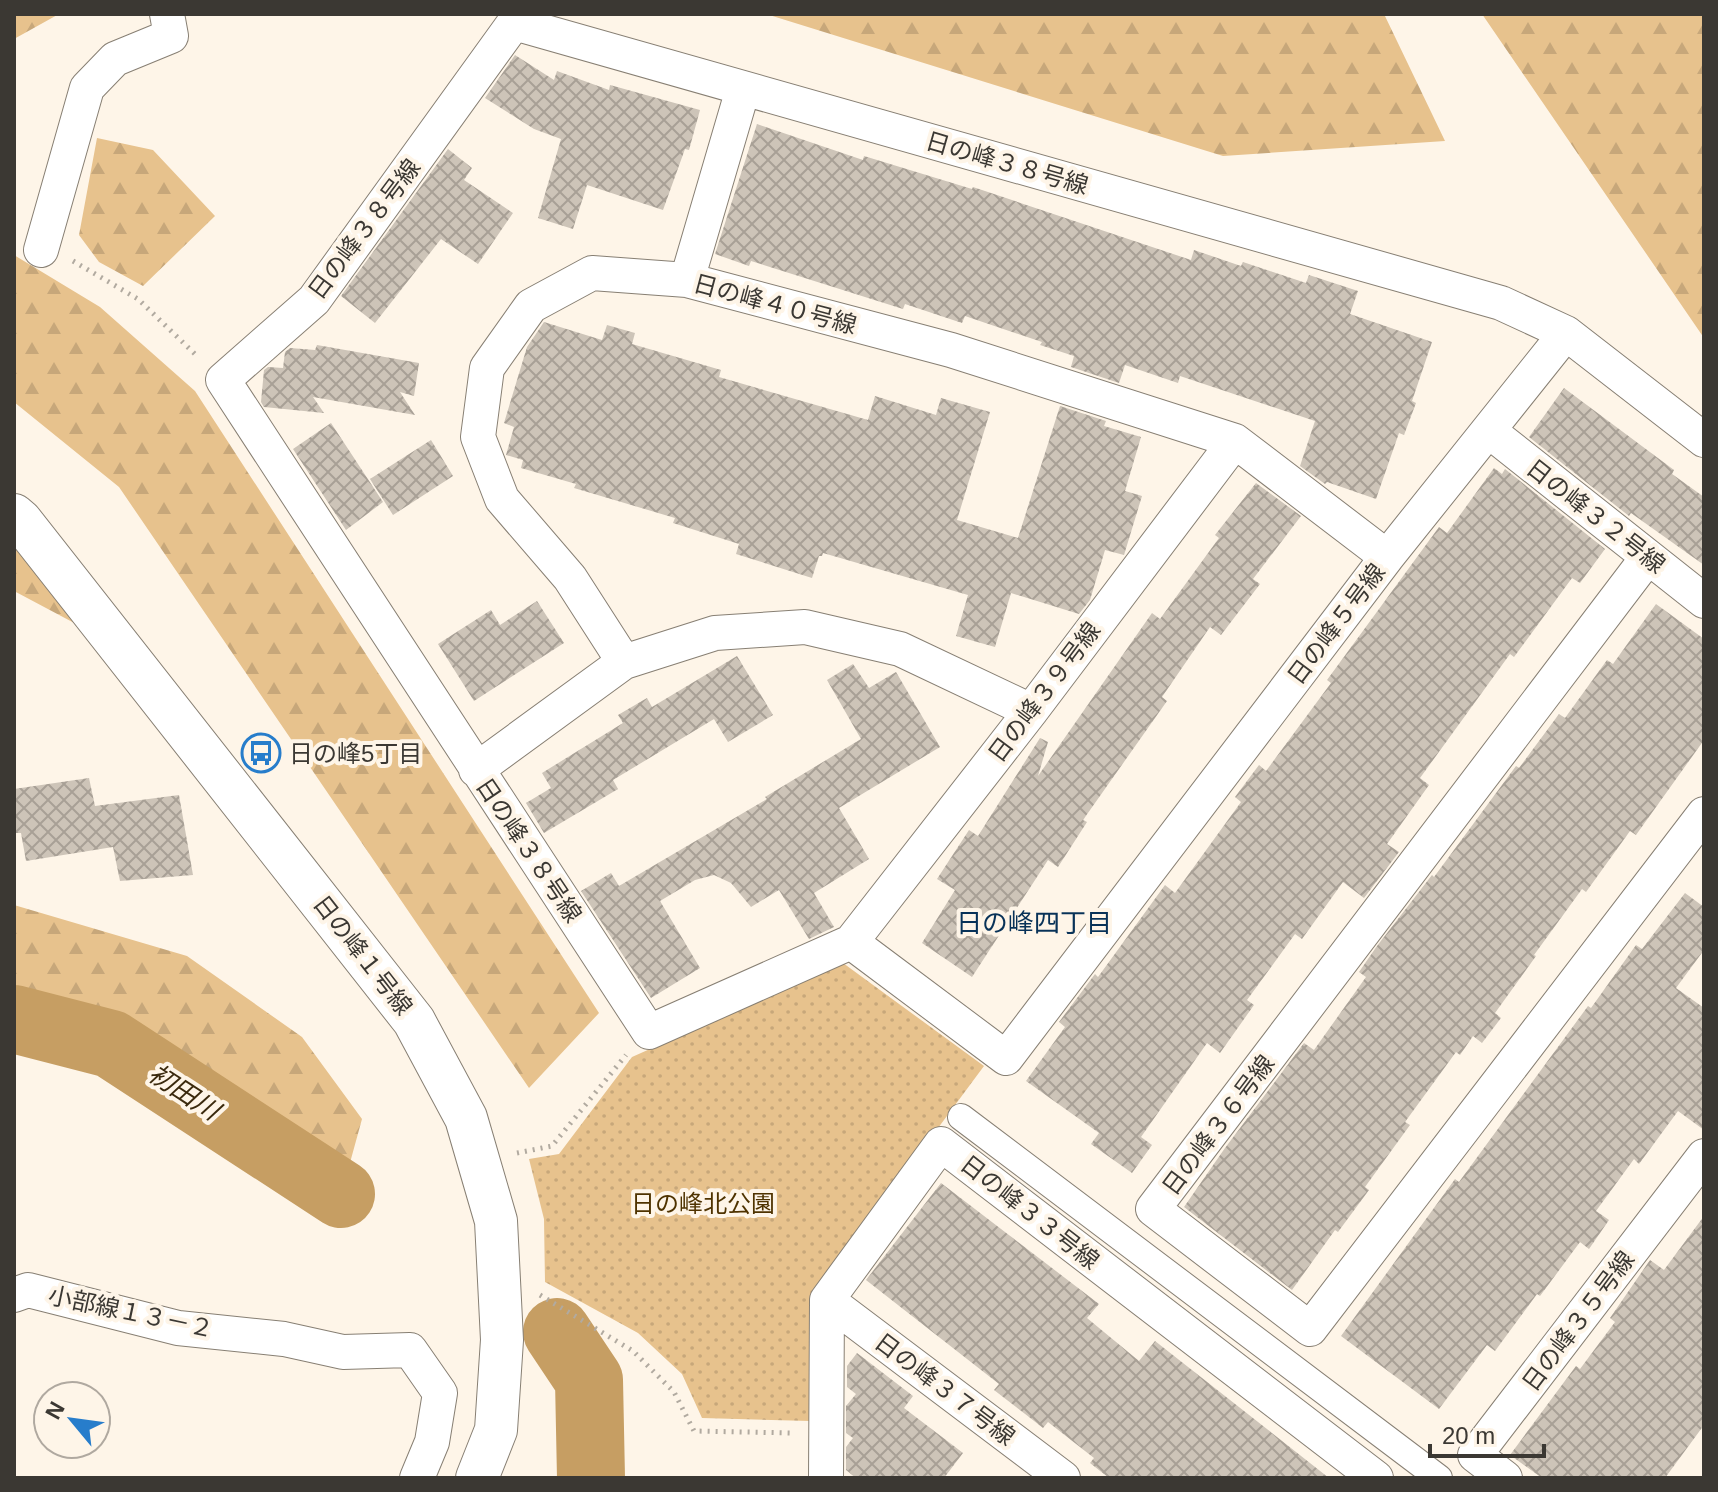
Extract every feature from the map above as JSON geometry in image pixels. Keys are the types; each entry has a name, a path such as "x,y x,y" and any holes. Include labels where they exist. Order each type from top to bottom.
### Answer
{"street":[{"path":"41,250 87,88 115,59 171,36 167,14"},
{"name":"日の峰３８号線","path":"649,1032 223,380 314,300 514,23 1501,303 1566,333"},
{"path":"687,280 743,89"},
{"name":"日の峰４０号線","path":"624,662 570,578 502,499 478,437 487,368 531,306 592,273 687,280 951,350 1235,441 1387,557"},
{"path":"1566,333 1704,440"},
{"name":"日の峰５号線","path":"851,942 1006,1058 1387,557 1566,333"},
{"name":"日の峰３２号線","path":"1489,431 1704,601"},
{"name":"日の峰３９号線","path":"851,942 1235,441"},
{"name":"日の峰１号線","path":"14,515 414,1021 466,1118 496,1221 502,1340 496,1430 477,1478"},
{"name":"日の峰３６号線","path":"1648,557 1153,1209 1310,1329 1704,814"},
{"path":"476,770 624,662 715,633 805,627 900,649 1031,711"},
{"path":"649,1032 851,942"},
{"path":"961,1117 1439,1478"},
{"name":"日の峰３３号線","path":"827,1300 941,1144 1376,1478"},
{"name":"日の峰３５号線","path":"1505,1478 1475,1455 1704,1156"},
{"name":"小部線１３－２","path":"14,1295 28,1290 178,1328 284,1339 343,1352 410,1350 440,1393 432,1442 417,1478"},
{"path":"826,1478 827,1300"},
{"name":"日の峰３７号線","path":"827,1300 1063,1478"}],"path":[{"path":"41,250 58,252 138,299 223,380"},
{"path":"516,1153 552,1146 633,1045 649,1032"},
{"path":"535,1292 633,1351 674,1392 694,1431 826,1434"}],"green space":[{"path":"14,14 59,14 14,39"},
{"path":"766,14 1384,14 1445,141 1223,156"},
{"path":"1482,14 1701,14 1704,18 1704,338"},
{"path":"97,138 153,150 215,216 143,286 99,262 79,235"},
{"path":"14,255 100,307 195,391 599,1013 529,1088 119,487 14,402"},
{"path":"14,539 78,625 14,591"},
{"path":"14,905 187,956 302,1037 362,1119 348,1170 128,1032 14,998"},
{"name":"日の峰北公園","path":"843,963 984,1066 812,1298 810,1421 702,1418 682,1374 638,1333 545,1282 544,1219 529,1159 559,1154 632,1057"}],"building":[{"path":"515,55 554,80 557,71 609,90 610,85 700,110 689,150 685,149 663,210 587,185 573,229 538,218 561,139 534,129 485,98"},
{"path":"757,124 863,160 864,156 973,187 1191,260 1194,250 1306,283 1309,275 1358,291 1350,314 1432,342 1412,401 1416,403 1404,435 1399,433 1376,499 1327,482 1325,484 1300,466 1315,421 1180,376 1178,383 1125,365 1119,383 1071,367 1074,356 1040,345 1042,342 965,316 962,323 905,304 903,309 751,261 749,266 715,254"},
{"path":"448,149 472,168 464,180 513,213 478,264 441,239 375,323 341,296"},
{"path":"544,322 602,340 607,325 635,333 632,344 721,370 719,377 868,420 875,396 936,415 941,398 990,412 957,520 1018,538 1060,406 1106,421 1104,426 1141,437 1125,491 1142,496 1124,555 1105,550 1090,600 1079,614 1011,593 995,647 956,636 968,595 823,553 819,556 812,578 736,554 739,544 673,523 675,518 574,488 576,484 521,468 523,460 506,455 514,427 504,423 527,347"},
{"path":"317,345 419,363 414,396 400,392 415,415 313,397 324,413 264,407 261,402 264,370 268,367 283,368 285,352 290,348 315,350"},
{"path":"1564,388 1674,470 1672,474 1704,497 1704,565 1631,513 1629,516 1529,437"},
{"path":"331,423 383,502 346,530 293,449"},
{"path":"431,440 453,476 393,515 370,479"},
{"path":"1494,468 1502,474 1505,469 1605,549 1580,583 1572,578 1514,657 1510,654 1420,778 1429,785 1387,844 1399,852 1364,898 1343,882 1302,939 1295,934 1247,1000 1254,1005 1220,1053 1207,1043 1141,1137 1152,1145 1132,1173 1091,1144 1099,1133 1026,1081 1065,1027 1059,1022 1095,974 1098,977 1165,885 1175,893 1241,802 1235,797 1259,765 1266,771 1331,683 1327,680 1439,527 1447,533"},
{"path":"1256,483 1301,516 1253,579 1260,584 1221,635 1210,627 1162,697 1167,701 1083,820 1087,822 1058,867 1048,860 972,977 922,943 955,890 937,879 969,830 978,836 1040,738 1048,742 1038,776 1152,613 1160,619 1219,538 1215,535"},
{"path":"537,601 564,643 474,701 438,644 491,610 500,625"},
{"path":"1656,604 1704,639 1704,740 1636,835 1630,831 1586,892 1582,889 1495,1013 1501,1018 1482,1043 1473,1036 1460,1055 1456,1052 1405,1122 1410,1125 1365,1187 1369,1190 1338,1232 1335,1230 1292,1290 1184,1207 1304,1043 1314,1050 1366,977 1359,972 1377,946 1432,875 1434,877 1516,766 1519,768 1559,714 1565,718 1607,660 1613,664"},
{"path":"737,656 773,715 728,742 714,719 613,780 618,789 544,833 526,803 551,788 542,773 623,723 618,715 647,698 652,707"},
{"path":"853,664 869,688 896,672 940,747 839,808 869,859 814,893 834,927 809,939 779,890 751,907 731,883 714,875 695,880 660,901 700,968 651,998 581,891 611,873 619,886 767,799 765,797 861,739 827,680"},
{"path":"89,778 95,806 179,795 193,875 120,881 113,847 26,861 21,833 14,833 14,789"},
{"path":"1685,893 1704,907 1704,950 1676,988 1704,1008 1704,1130 1678,1111 1639,1164 1634,1159 1596,1211 1609,1220 1589,1249 1580,1242 1495,1351 1487,1345 1439,1409 1341,1336 1455,1179 1459,1182 1588,1006 1591,1008 1636,945 1642,949"},
{"path":"941,1183 1099,1304 1087,1318 1139,1361 1155,1341 1329,1478 1109,1478 1090,1463 1094,1458 1048,1422 1043,1428 994,1390 999,1384 866,1280"},
{"path":"1704,1216 1704,1425 1665,1478 1542,1478 1510,1455 1576,1366 1580,1369 1615,1322 1610,1318 1650,1260 1664,1270"},
{"path":"857,1353 913,1396 904,1408 963,1453 944,1478 856,1478 846,1470 846,1447 853,1438 846,1433 846,1406 856,1394 847,1387 847,1366"}],"waterway":[{"name":"初田川","path":"14,1019 111,1044 341,1194"},
{"name":"初田川","path":"557,1332 589,1380 591,1478"}],"place":[{"name":"日の峰5丁目","path":"261,753"}],"district":[{"name":"日の峰四丁目","path":"1034,923"}]}
